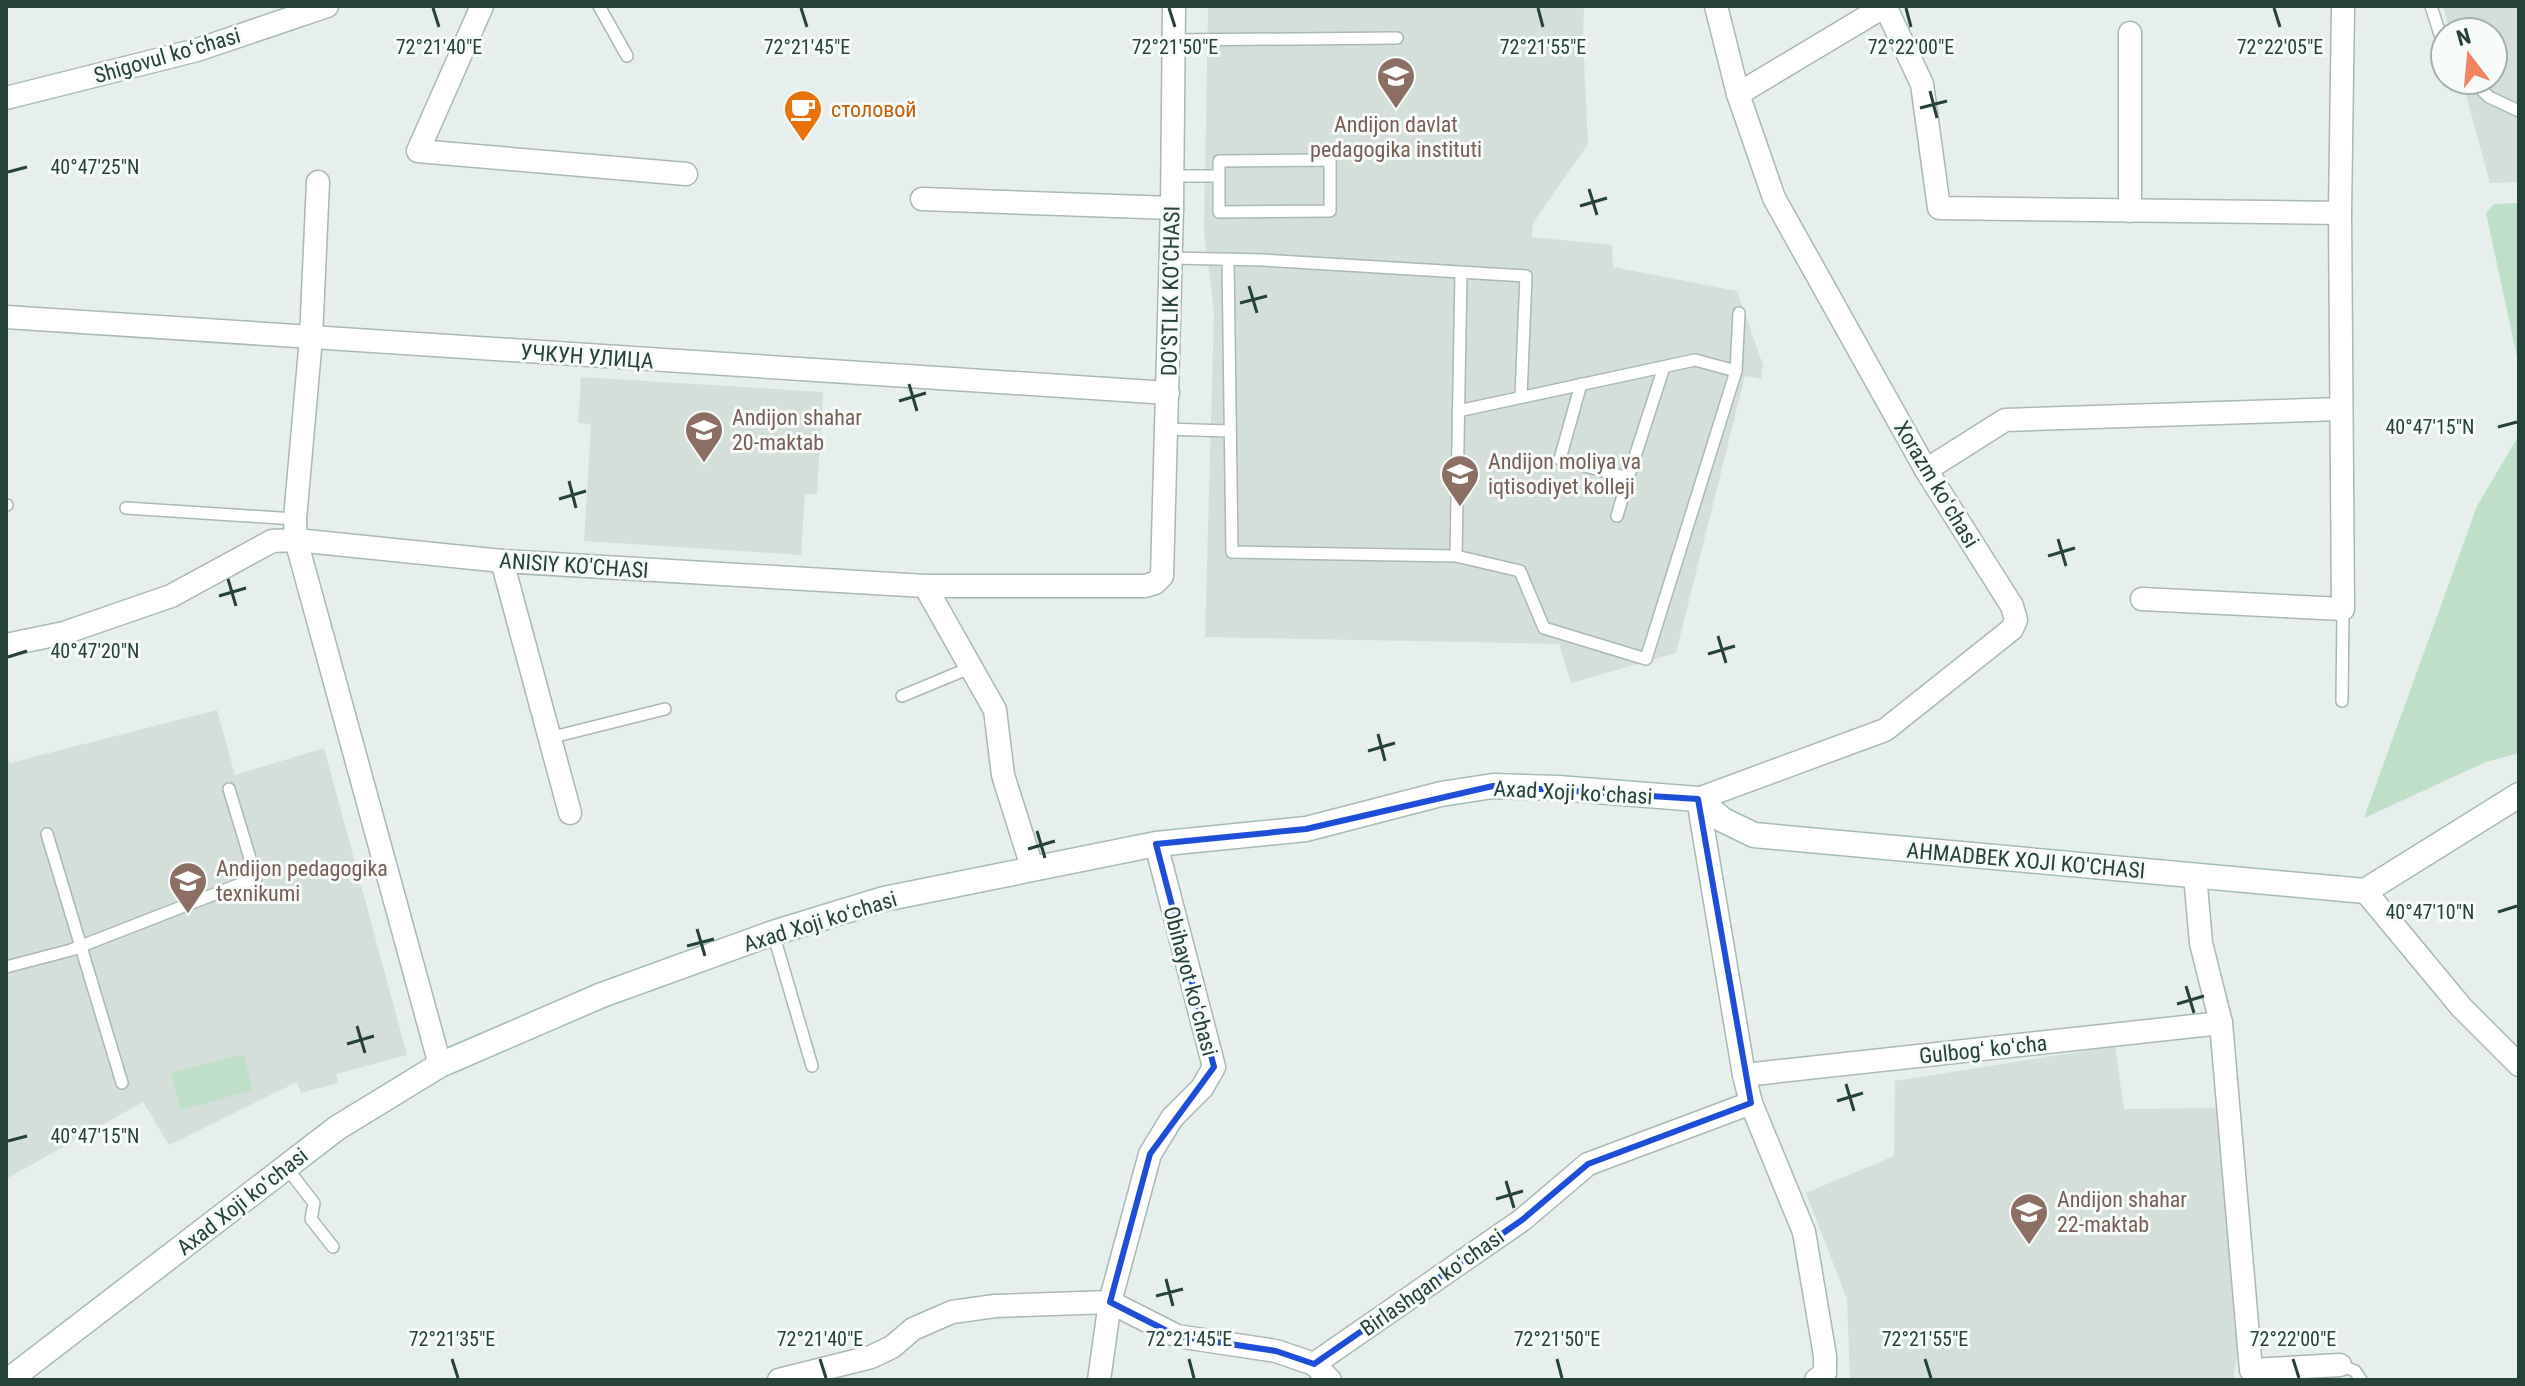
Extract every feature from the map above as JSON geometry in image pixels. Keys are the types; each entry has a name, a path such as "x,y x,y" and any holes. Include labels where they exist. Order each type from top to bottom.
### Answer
{"street":[{"name":"Shigovul koʻchasi","path":"6,98 197,50 327,6"},
{"path":"482,6 418,151 686,174"},
{"name":"DO'STLIK KO'CHASI","path":"1162,576 1174,6"},
{"name":"Xorazm koʻchasi","path":"1698,799 1885,730 2012,629 2016,620 2012,606 1926,470 1774,198 1738,94 1716,6"},
{"path":"1738,94 1885,6 1922,84 1939,208 2340,213"},
{"path":"2142,599 2343,609 2340,213 2343,6"},
{"path":"2130,33 2130,211"},
{"path":"318,182 311,338 296,529 440,1065"},
{"path":"922,199 1172,208"},
{"name":"УЧКУН УЛИЦА","path":"6,317 1168,393"},
{"path":"1926,470 2005,420 2341,409"},
{"name":"ANISIY KO'CHASI","path":"6,645 64,633 171,596 296,529 502,561 925,586 1145,586 1155,583 1162,576"},
{"path":"502,561 570,813"},
{"path":"925,586 995,710 1003,775 1032,867"},
{"name":"Axad Xoji koʻchasi","path":"9,1380 337,1128 440,1065 602,995 773,933 884,899 1032,867 1156,844 1306,829 1441,794 1493,786 1698,799"},
{"path":"2519,795 2365,891 2462,1008 2519,1065"},
{"path":"1698,799 1744,1075 1751,1103 1804,1232 1825,1356 1825,1373 1816,1380"},
{"name":"AHMADBEK XOJI KO'CHASI","path":"1698,799 1723,820 1754,835 2365,891"},
{"name":"Obihayot koʻchasi","path":"1099,1380 1110,1302 1150,1154 1172,1118 1202,1088 1214,1067 1156,844"},
{"path":"2195,875 2201,943 2221,1023 2250,1375 2340,1365"},
{"name":"Gulbogʻ koʻcha","path":"1744,1075 2221,1023"},
{"name":"Birlashgan koʻchasi","path":"779,1380 805,1376 871,1357 892,1347 913,1329 952,1312 995,1306 1110,1302 1177,1336 1276,1351 1322,1372 1522,1220 1588,1164 1751,1103"}],"lane":[{"path":"599,6 627,56"},
{"path":"1174,40 1397,38"},
{"path":"2488,96 2519,111"},
{"path":"1330,160 1330,211 1219,212 1219,176 1219,161 1330,160"},
{"path":"1172,176 1219,176"},
{"path":"1171,258 1526,276 1521,396"},
{"path":"1228,259 1232,552 1456,556 1520,571 1544,628 1646,659 1736,371 1739,313"},
{"path":"1456,556 1461,273"},
{"path":"1458,411 1695,360 1736,371"},
{"path":"1617,516 1664,367"},
{"path":"1581,384 1560,459 1628,478"},
{"path":"1166,429 1228,431"},
{"path":"126,508 296,529"},
{"path":"2342,701 2343,609"},
{"path":"902,696 972,667"},
{"path":"549,738 665,709"},
{"path":"6,967 81,946 256,878 229,789"},
{"path":"47,834 122,1083"},
{"path":"773,933 812,1066"},
{"path":"286,1167 314,1203 311,1219 333,1247"},
{"path":"2340,1365 2355,1371 2361,1380"}],"highlighted area":[{"path":"1493,786 1698,799 1751,1103 1588,1164 1522,1220 1314,1364 1276,1351 1177,1336 1110,1302 1150,1154 1214,1067 1156,844 1306,829"}],"shaded area":[{"name":"Andijon moliya va iqtisodiyet kolleji","path":"1208,6 1584,6 1588,144 1533,223 1532,237 1612,245 1613,267 1737,291 1763,365 1761,379 1745,376 1676,653 1571,683 1559,644 1205,637 1214,311 1204,231"},
{"path":"2443,6 2519,6 2519,182 2490,183 2466,96 2509,96 2509,16 2446,16"},
{"name":"Andijon shahar 20-maktab","path":"581,377 823,392 817,494 805,494 801,555 584,541 591,424 578,423"},
{"name":"Andijon pedagogika texnikumi","path":"217,710 235,775 324,748 407,1055 336,1074 338,1083 301,1093 297,1082 169,1145 143,1102 6,1179 6,753 10,763"},
{"name":"Andijon shahar 22-maktab","path":"2115,1046 2124,1109 2218,1108 2240,1341 2233,1380 1850,1380 1847,1299 1806,1193 1894,1156 1895,1081"}],"green space":[{"path":"2519,203 2519,377 2486,213 2494,204"},
{"path":"2519,435 2519,753 2486,762 2364,818 2477,506"},
{"path":"243,1054 253,1090 181,1110 171,1073"}],"place":[{"name":"Andijon davlat pedagogika instituti","path":"1396,110"},
{"name":"столовой","path":"803,143"},
{"name":"Andijon shahar 20-maktab","path":"704,464"},
{"name":"Andijon moliya va iqtisodiyet kolleji","path":"1460,508"},
{"name":"Andijon pedagogika texnikumi","path":"188,915"},
{"name":"Andijon shahar 22-maktab","path":"2029,1246"}]}
